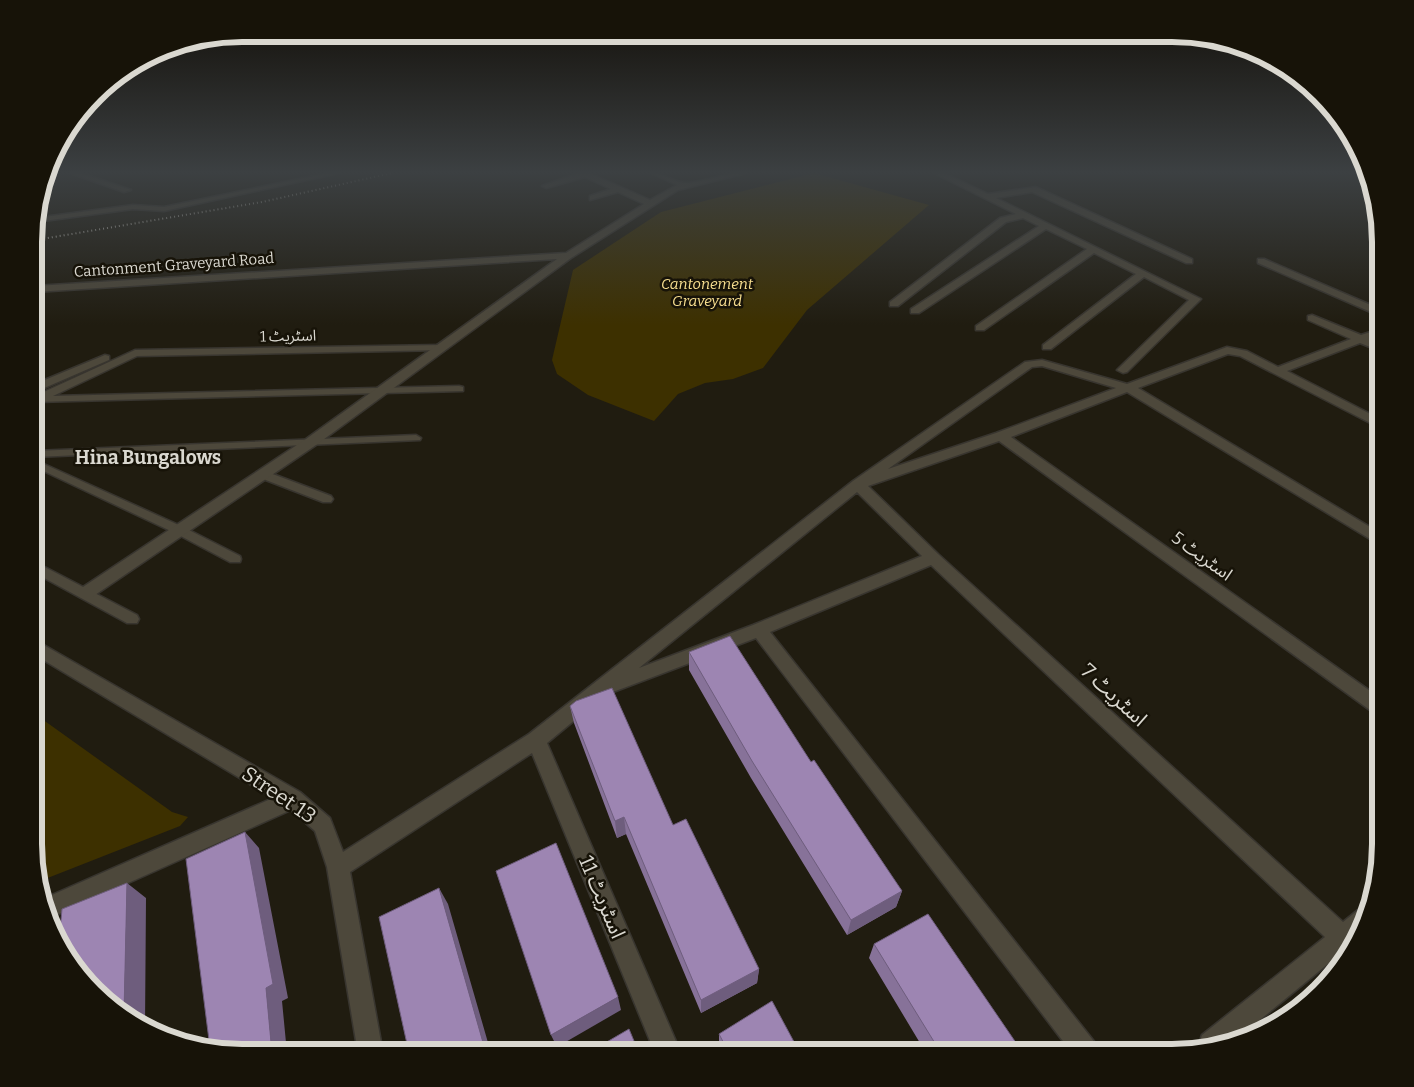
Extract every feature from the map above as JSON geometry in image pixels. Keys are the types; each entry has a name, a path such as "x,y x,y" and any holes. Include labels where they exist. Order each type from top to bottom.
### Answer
{"street":[{"name":"Cantonment Graveyard Road","path":"42,290 568,256 620,224"},
{"path":"894,304 998,224"},
{"path":"1040,224 1192,296 1196,301 1123,370"},
{"path":"1108,224 1190,261"},
{"path":"914,310 1045,226"},
{"path":"980,328 1093,249"},
{"path":"86,593 382,392 568,256"},
{"path":"1261,261 1372,310"},
{"path":"1047,347 1143,273"},
{"path":"1312,318 1372,345"},
{"path":"1277,371 1372,335"},
{"path":"858,484 1001,436 1227,350 1243,353 1372,420"},
{"path":"42,393 105,358"},
{"path":"338,868 536,740 858,484 1028,364 1042,362 1129,388 1372,535"},
{"name":"اسٹریٹ 5","path":"1001,436 1372,702"},
{"name":"اسٹریٹ 7","path":"858,484 933,558 1341,936"},
{"path":"593,693 759,630 933,558"},
{"path":"759,630 1080,1044"},
{"name":"Street 13","path":"42,651 293,799 323,825 338,868 370,1044"},
{"name":"اسٹریٹ 11","path":"536,740 664,1044"},
{"path":"52,906 293,799"},
{"path":"1220,1039 1354,927"}],"lane":[{"name":"اسٹریٹ 1","path":"42,393 135,354 442,348"},
{"path":"42,396 382,392 459,389"},
{"path":"42,454 416,438"},
{"path":"42,466 179,530 235,559"},
{"path":"262,474 327,498"},
{"path":"42,571 132,619"}],"green space":[{"name":"Cantonement Graveyard","path":"643,224 907,224 807,310 763,368 733,379 705,383 678,394 654,421 588,395 557,374 552,360 573,270"},
{"path":"42,719 172,812 188,817 180,826 45,879 42,844"}],"building":[{"path":"730,636 811,762 814,760 902,891 851,920 752,761 689,652"},
{"path":"612,688 673,825 686,819 759,969 701,1000 624,817 615,821 570,706 576,701"},
{"path":"245,832 273,984 266,988 271,1044 209,1042 186,859"},
{"path":"556,843 618,997 551,1035 496,871"},
{"path":"127,883 124,1005 101,986 76,955 60,927 62,909"},
{"path":"439,888 483,1044 407,1044 379,917"},
{"path":"928,914 1017,1044 935,1044 874,944"},
{"path":"772,1001 795,1044 724,1044 719,1034"},
{"path":"629,1029 635,1044 603,1044"}],"railway":[{"path":"42,239 133,224"}],"district":[{"name":"Hina Bungalows","path":"148,457"}]}
